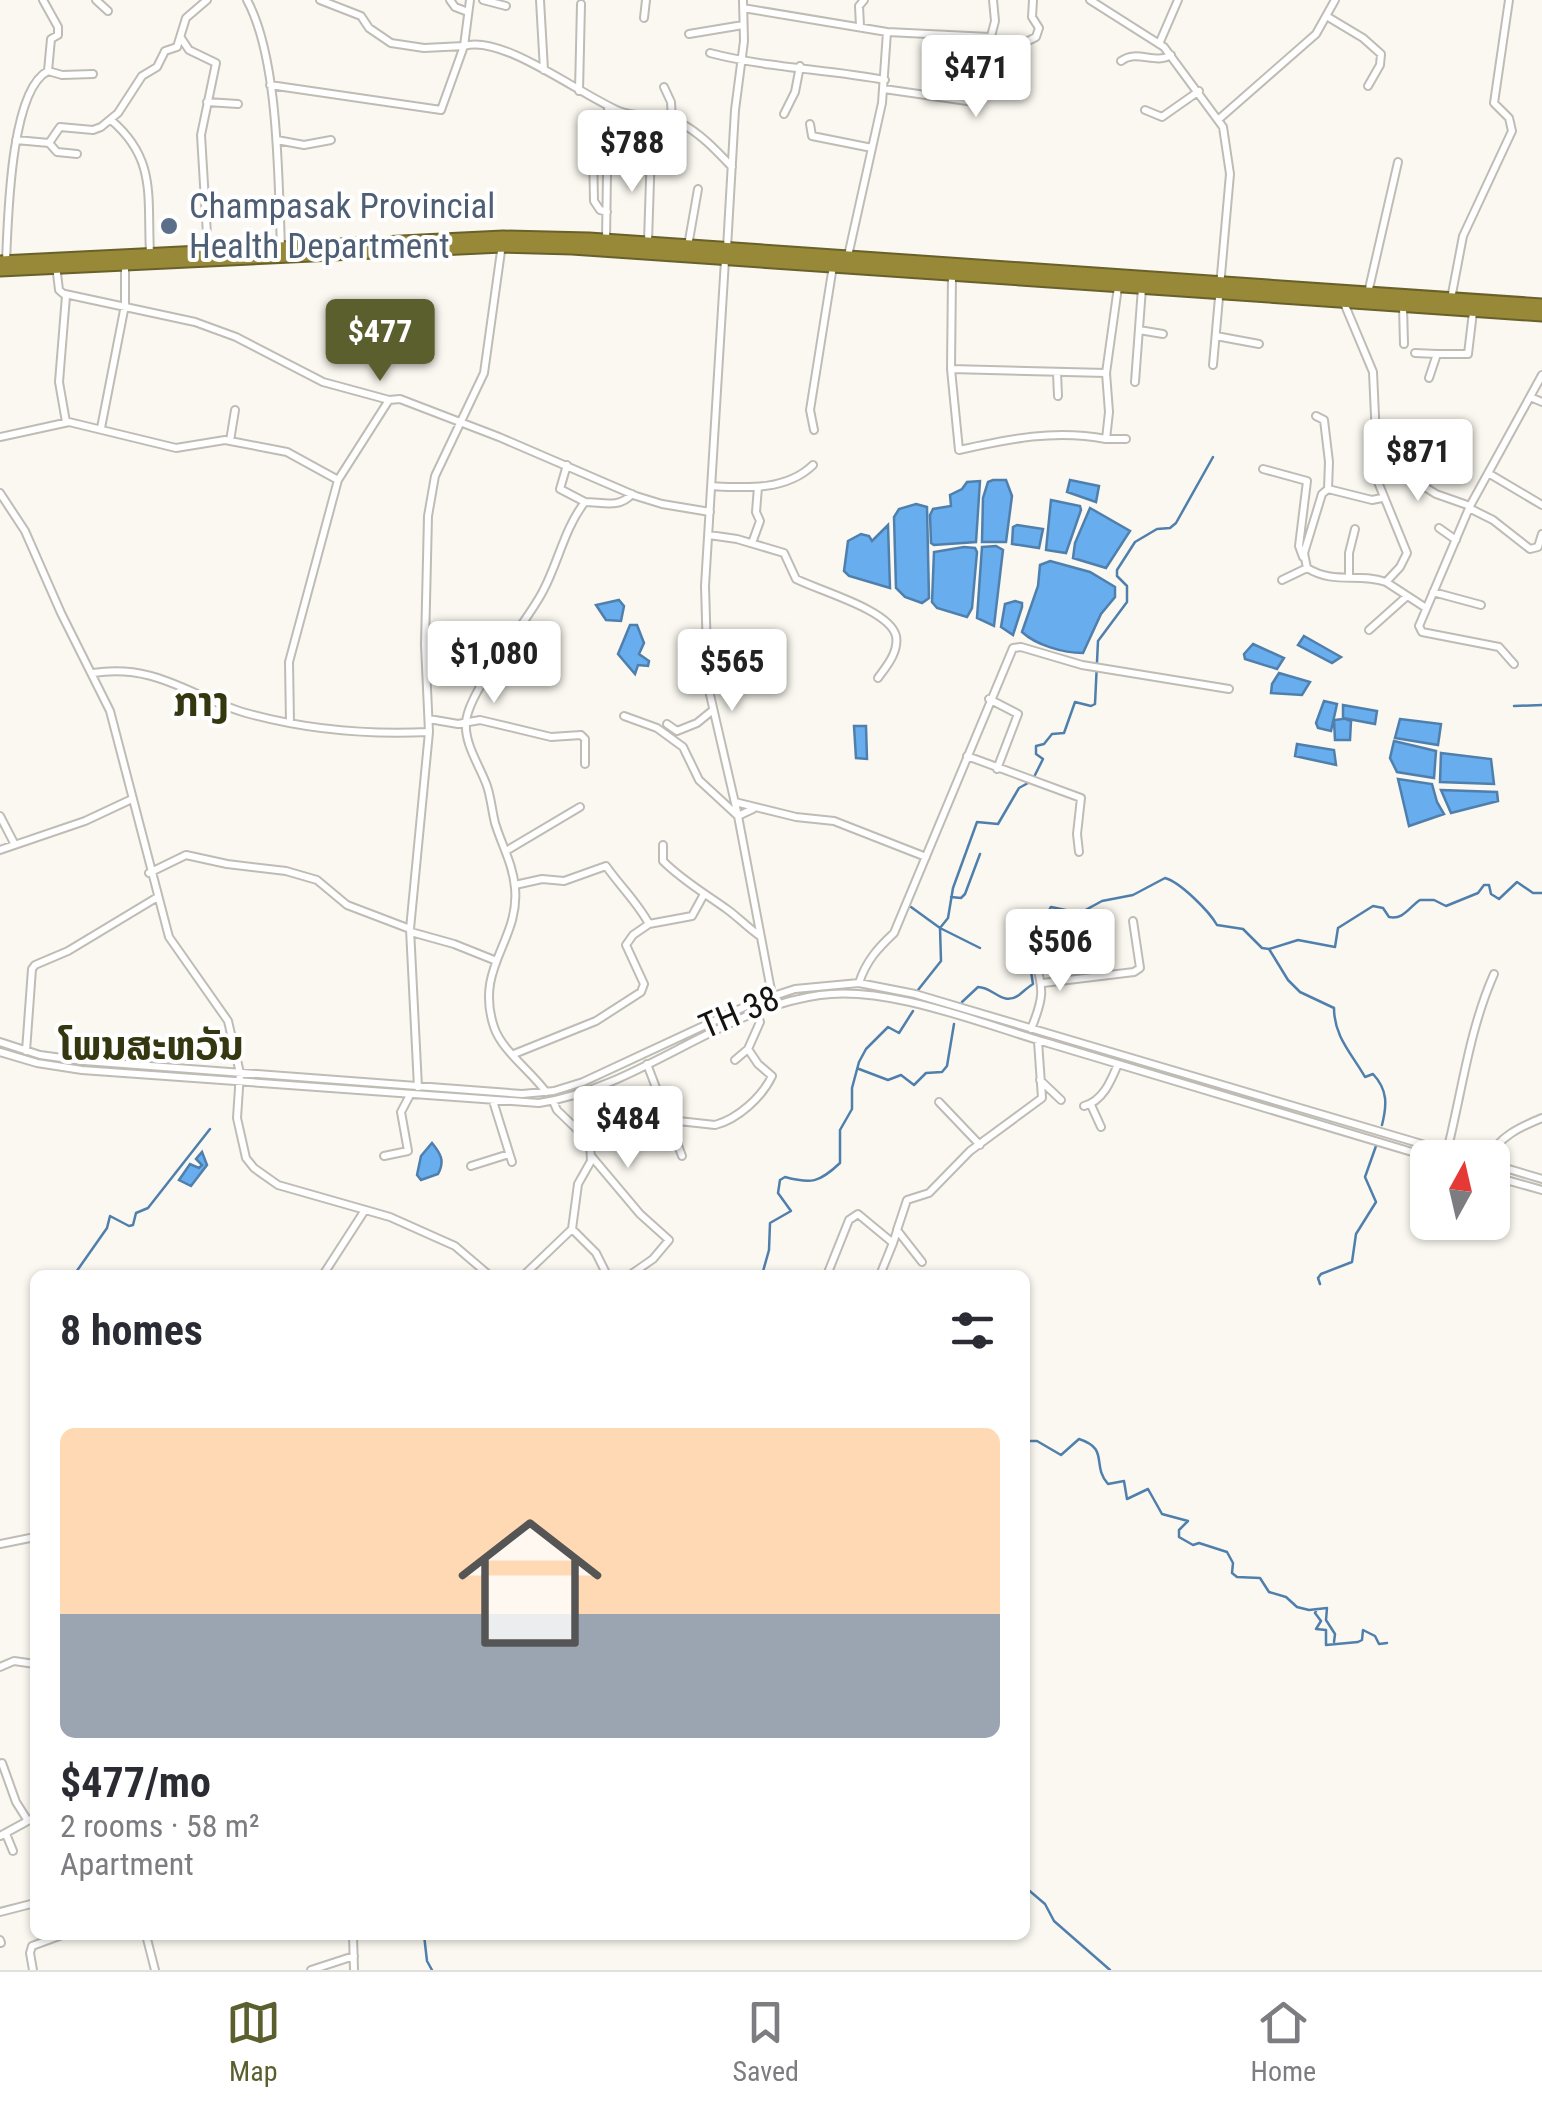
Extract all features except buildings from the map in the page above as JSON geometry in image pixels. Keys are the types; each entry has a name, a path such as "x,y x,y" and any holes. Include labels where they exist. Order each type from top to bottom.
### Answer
{"highway":[{"path":"588,244 606,240 688,246 833,266 847,262 952,274 1090,280 1142,288 1222,288 1344,303 1542,306"},
{"path":"2,265 124,263 502,242 588,244 1090,280 1368,294 1473,310 1542,314"},
{"path":"56,264 208,251 281,253"}],"street":[{"path":"43,0 58,27 57,38 51,39 48,71"},
{"path":"96,0 108,11"},
{"path":"48,142 60,127 93,130 118,113 142,76 157,66 164,51 176,47 186,18 206,0"},
{"path":"248,0 261,32 270,84 281,253"},
{"path":"320,0 361,16 369,28 392,44 424,48 476,43 505,50 626,114 661,115 698,133 733,168"},
{"path":"450,0 468,12"},
{"path":"270,84 441,110 464,46 470,0"},
{"path":"483,0 506,6"},
{"path":"540,0 544,71"},
{"path":"644,18 646,0"},
{"path":"860,26 859,6 864,0"},
{"path":"710,53 742,61 800,66 974,102 994,21 993,0"},
{"path":"774,1006 738,816 708,686 706,640 710,512 743,4 887,32 1026,42 1036,37 1039,28 1032,17 1033,0"},
{"path":"1092,0 1171,55 1219,119 1227,143 1230,174 1213,364"},
{"path":"1158,44 1178,0"},
{"path":"1219,119 1316,34 1335,0"},
{"path":"1449,305 1463,236 1512,131 1509,118 1494,103 1509,0"},
{"path":"579,92 581,4"},
{"path":"1328,17 1364,38 1381,54 1380,65 1368,86"},
{"path":"689,34 743,26"},
{"path":"847,262 885,84 887,32"},
{"path":"181,38 189,50 216,63 201,135 208,251"},
{"path":"1121,61 1133,55 1161,60 1171,55"},
{"path":"784,114 795,92 800,66"},
{"path":"2,265 15,142 34,84 38,76 48,71 62,75 93,74"},
{"path":"664,87 671,102 672,120"},
{"path":"1145,110 1162,117 1199,92"},
{"path":"207,102 238,104"},
{"path":"606,240 608,106"},
{"path":"110,120 142,154 150,254"},
{"path":"810,124 812,136 872,148"},
{"path":"15,142 21,138 48,142 58,152 77,154"},
{"path":"276,140 304,145 331,140"},
{"path":"648,243 651,149"},
{"path":"594,152 594,201 607,212"},
{"path":"1368,294 1398,162"},
{"path":"688,246 698,189"},
{"path":"384,1156 408,1151 401,1112 415,1092 410,931 429,719 425,611 432,482 484,373 502,242"},
{"path":"101,428 126,305 124,263"},
{"path":"56,264 59,290 65,294 126,305 212,328 322,382 390,400 400,399 632,494 710,512"},
{"path":"814,430 810,410 833,266"},
{"path":"952,274 951,370 958,450 1041,434 1126,439"},
{"path":"1106,439 1106,374 1118,286"},
{"path":"1135,382 1142,288"},
{"path":"65,294 59,382 66,422"},
{"path":"1344,303 1374,372 1382,498 1407,553 1400,568 1386,582"},
{"path":"1403,306 1404,344"},
{"path":"1415,352 1468,354 1473,310"},
{"path":"1139,330 1163,334"},
{"path":"1216,336 1259,344"},
{"path":"1430,378 1438,354"},
{"path":"951,370 1106,374"},
{"path":"1057,374 1058,396"},
{"path":"1514,664 1500,647 1422,632 1419,626 1469,507 1542,375"},
{"path":"1530,398 1542,402"},
{"path":"290,723 289,662 338,480 390,400"},
{"path":"230,441 235,410"},
{"path":"1303,559 1322,494 1328,488 1327,429 1324,420 1316,416"},
{"path":"0,437 66,422 176,448 230,441 287,452 338,480"},
{"path":"567,465 560,489 584,502 614,504 632,494"},
{"path":"712,486 774,485 813,465"},
{"path":"1377,466 1396,469 1436,494 1493,520 1530,549 1538,547 1542,534"},
{"path":"1264,469 1307,481 1300,546 1307,568 1330,579 1386,582 1426,608"},
{"path":"1488,473 1542,505"},
{"path":"752,542 760,522 756,512 758,487"},
{"path":"1328,488 1372,500 1382,498"},
{"path":"1,498 20,522 60,613 93,673 115,728 156,898 172,945 228,1021 240,1077 238,1135 246,1158 278,1185 365,1210 455,1246 483,1270"},
{"path":"546,1092 494,1030 489,989 494,960 511,922 515,886 466,722 485,682 544,589 584,502"},
{"path":"1439,528 1456,540"},
{"path":"1348,577 1348,553 1355,529"},
{"path":"709,535 752,542 786,554 796,579 872,612 891,626 896,649 878,678"},
{"path":"1282,580 1307,568"},
{"path":"1433,592 1481,605"},
{"path":"1370,630 1406,597"},
{"path":"858,983 871,956 894,933 989,699 1016,646 1097,667 1229,689"},
{"path":"93,673 110,671 162,678 242,712 290,723 353,733 428,732"},
{"path":"989,699 1015,710 1018,716 997,769"},
{"path":"667,724 677,731 697,724 713,710"},
{"path":"624,716 658,728 683,747 699,780 738,816"},
{"path":"429,719 480,720 551,737 581,735 585,739 585,764"},
{"path":"968,756 1080,798 1076,834 1079,852"},
{"path":"0,850 132,799"},
{"path":"734,801 796,818 834,820 926,858"},
{"path":"506,851 580,807"},
{"path":"738,816 754,808"},
{"path":"0,816 14,843"},
{"path":"663,845 663,861 702,896 725,908 760,937"},
{"path":"150,873 186,855 286,871 317,880 347,905 494,960"},
{"path":"515,886 542,879 564,881 606,866 649,924"},
{"path":"514,1054 596,1021 641,992 644,984 626,946 632,935 649,924 692,916 702,896"},
{"path":"26,1052 33,967 68,951 156,898"},
{"path":"1043,983 1134,972 1140,968 1133,921"},
{"path":"1032,1029 1043,983 1034,959"},
{"path":"1449,1140 1476,1016 1494,974"},
{"name":"TH 38","path":"415,1092 522,1094 571,1086 772,996 820,984 858,983 915,994 1038,1040 1118,1064 1410,1142"},
{"name":"TH 38","path":"0,1052 82,1070 240,1077 493,1101 553,1101 647,1064 774,1006 820,995 859,994 1032,1029 1410,1151"},
{"path":"735,1060 748,1049 760,1022 757,1012"},
{"path":"882,1270 907,1200 928,1192 980,1145 1042,1098 1038,1040"},
{"name":"TH 38","path":"0,1042 38,1059"},
{"path":"592,1146 640,1120 668,1117 720,1124 761,1096 772,1076 748,1049"},
{"path":"647,1064 682,1156"},
{"path":"1101,1127 1088,1106 1103,1094 1118,1064"},
{"path":"1040,1080 1061,1100"},
{"path":"571,1086 574,1095"},
{"path":"471,1166 510,1158 493,1101"},
{"path":"529,1270 572,1229 578,1184 592,1157 592,1146 553,1101"},
{"path":"939,1102 980,1145"},
{"path":"1505,1140 1542,1118"},
{"path":"592,1157 640,1214 668,1240 636,1270"},
{"path":"1510,1169 1542,1179"},
{"path":"1510,1181 1542,1190"},
{"path":"326,1270 365,1210"},
{"path":"830,1270 854,1215 858,1214 893,1243"},
{"path":"572,1229 589,1245 604,1270"},
{"path":"897,1230 922,1262"},
{"path":"0,1544 30,1538"},
{"path":"0,1667 14,1661 30,1663"},
{"path":"2,1764 16,1802 30,1817"},
{"path":"13,1851 3,1835 30,1820"},
{"path":"0,1912 30,1904"},
{"path":"33,1970 32,1946 48,1940"},
{"path":"147,1940 154,1970"},
{"path":"353,1940 354,1970"},
{"path":"312,1970 354,1956"}],"water":[{"path":"1006,480 1012,496 1006,542 982,542 983,498 988,482"},
{"path":"1070,480 1099,486 1096,502 1067,492"},
{"path":"980,481 976,542 931,543 933,509 951,506 950,495 967,482"},
{"path":"1051,500 1080,506 1066,553 1046,550"},
{"path":"916,504 927,507 929,598 922,603 905,597 896,588 894,517 899,509"},
{"path":"1090,508 1130,531 1106,568 1073,558"},
{"path":"888,525 890,588 849,576 844,571 848,541 861,534 872,541"},
{"path":"1013,527 1043,529 1039,548 1012,544"},
{"path":"982,547 1003,550 994,626 977,618"},
{"path":"975,548 977,552 972,608 967,617 937,608 932,602 934,552"},
{"path":"1050,561 1090,572 1115,587 1115,597 1101,614 1083,653 1050,647 1022,632 1038,586 1040,565"},
{"path":"619,600 624,606 621,621 606,620 596,605"},
{"path":"1022,603 1022,607 1013,635 1001,627 1005,604"},
{"path":"630,625 637,625 644,643 639,654 649,661 648,666 638,665 635,674 618,654"},
{"path":"1304,636 1341,657 1332,663 1298,645"},
{"path":"1253,644 1284,658 1277,669 1245,659 1244,654"},
{"path":"1279,673 1310,682 1302,695 1271,693"},
{"path":"1324,701 1337,704 1331,731 1318,728 1316,723"},
{"path":"1343,705 1377,711 1375,724 1343,718"},
{"path":"1400,719 1441,724 1438,745 1395,738"},
{"path":"1334,720 1351,721 1350,740 1335,740"},
{"path":"854,726 866,726 867,759 856,758"},
{"path":"1394,741 1436,751 1434,778 1397,772 1390,758"},
{"path":"1297,744 1334,750 1336,765 1295,756"},
{"path":"1441,753 1491,759 1494,784 1440,782"},
{"path":"1398,779 1432,784 1444,814 1409,826"},
{"path":"1441,790 1497,792 1498,801 1451,813"},
{"path":"432,1143 441,1158 440,1169 438,1174 421,1180 417,1175 421,1156"},
{"path":"202,1152 207,1165 191,1186 179,1180 190,1164 199,1168 202,1165 196,1159"}],"waterway":[{"path":"1033,779 1043,759 1036,754 1036,746 1044,744 1052,734 1064,733 1075,702 1095,704 1098,641 1127,602 1127,586 1117,576 1117,570 1135,542 1176,523 1213,457"},
{"path":"1514,706 1542,705"},
{"path":"918,990 941,961 940,928 948,918 953,888 977,822 998,824 1019,788 1028,783"},
{"path":"951,897 961,898 965,894 980,854"},
{"path":"962,1002 978,987 1008,999 1033,984 1027,947 1051,907 1080,913 1102,901 1133,895 1165,878 1194,898 1217,925 1243,929 1262,948 1269,949 1298,940 1335,947 1338,928 1373,906 1394,917 1420,900 1434,900 1446,906 1478,893 1484,885 1489,885 1491,894 1499,899 1517,882 1533,893 1542,893"},
{"path":"911,907 940,928 980,948"},
{"path":"1269,949 1300,992 1334,1008 1345,1045 1365,1077 1373,1074 1384,1092 1382,1125"},
{"path":"763,1270 770,1223 791,1211 778,1193 780,1180 814,1180 840,1163 840,1130 852,1109 852,1088 859,1062 888,1027 899,1033 913,1011"},
{"path":"859,1069 888,1080 901,1075 914,1085 926,1073 942,1072 947,1066 954,1024"},
{"path":"78,1270 107,1228 110,1216 133,1225 136,1213 148,1208 210,1129"},
{"path":"1320,1284 1321,1274 1352,1262 1356,1234 1376,1202 1365,1177 1376,1146"},
{"path":"1030,1441 1061,1455 1079,1439 1088,1443 1097,1453 1108,1484 1124,1481 1127,1499 1148,1489 1162,1514 1188,1521 1179,1530 1179,1537 1193,1545 1199,1543 1227,1552 1233,1563 1232,1573 1237,1577 1260,1578 1269,1592 1286,1597 1297,1607 1327,1608 1326,1620 1335,1634 1334,1642"},
{"path":"1317,1609 1315,1613 1321,1621 1316,1629 1326,1630 1326,1645 1358,1642 1363,1630 1375,1636 1379,1644 1387,1643"},
{"path":"1030,1891 1045,1904 1054,1921 1110,1970"},
{"path":"425,1940 432,1970"}],"place":[{"name":"Champasak Provincial Health Department","path":"169,226"}],"district":[{"name":"ກາງ","path":"201,702"},
{"name":"ໂພນສະຫວັນ","path":"151,1046"}]}
